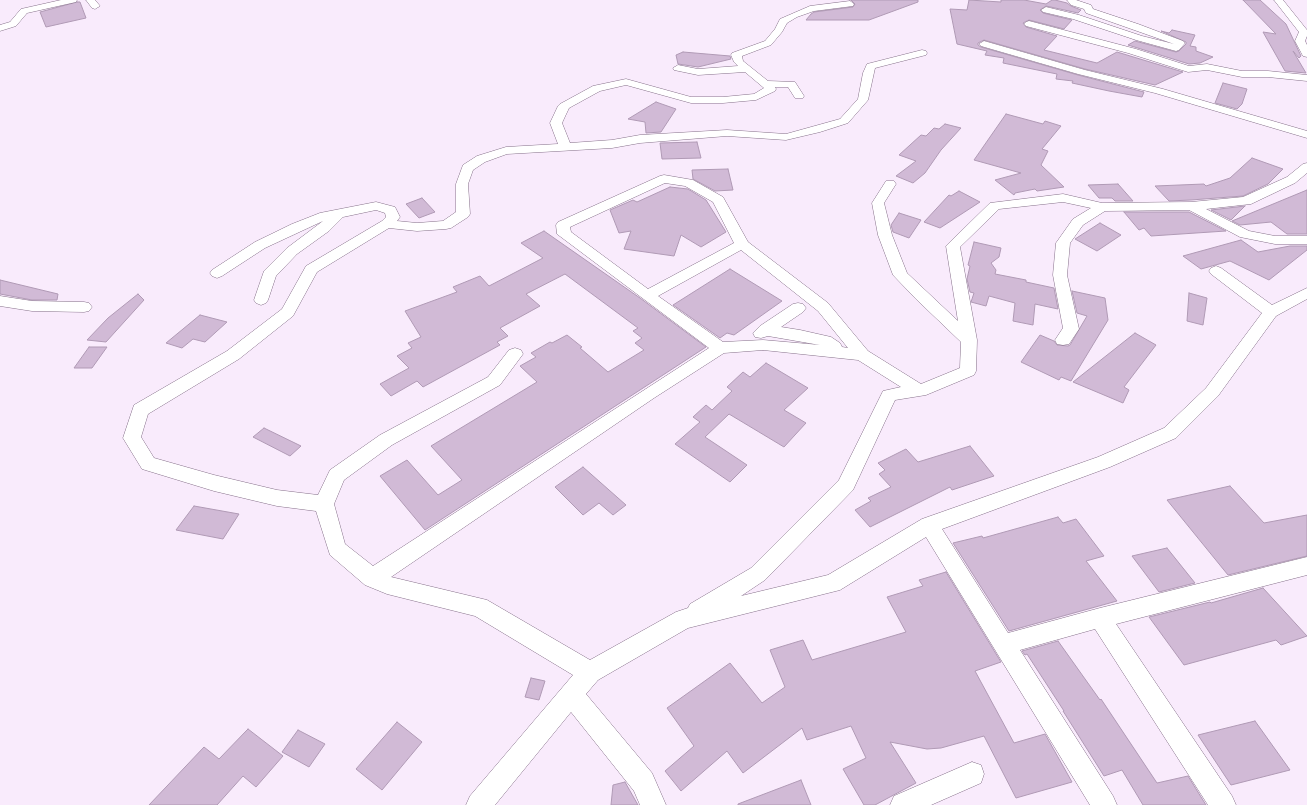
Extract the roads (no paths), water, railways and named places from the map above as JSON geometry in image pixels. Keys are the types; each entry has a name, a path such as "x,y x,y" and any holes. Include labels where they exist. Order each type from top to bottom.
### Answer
{"street":[{"path":"0,28 13,24 24,11 73,0"},
{"path":"1046,10 1076,17 1139,38 1176,48 1180,43 1089,11 1088,7 1074,3 1071,0"},
{"path":"1278,0 1304,32 1300,41 1307,54"},
{"path":"564,146 556,123 564,106 597,88 626,82 691,100 723,100 756,97 771,89 739,62 736,55 768,43 779,30 783,21 794,15 813,8 850,4"},
{"path":"1029,24 1132,51 1188,69 1207,67 1242,74 1268,74 1307,78"},
{"path":"1132,51 1125,47 1126,44 1139,38"},
{"path":"984,44 1082,72 1159,91 1307,135"},
{"path":"387,224 417,227 446,225 463,214 462,184 467,168 481,159 506,150 612,144 644,132 727,133 786,137 816,130 844,121 863,100 868,73 871,66 922,53"},
{"path":"678,68 698,72 748,69"},
{"path":"766,84 790,84 799,96"},
{"path":"479,805 590,672 684,619 758,574 846,485 889,395 920,391 968,371 969,340 953,246 995,206 1064,198 1102,207 1191,206 1246,201 1291,180 1307,167"},
{"path":"720,348 564,234 563,225 664,179 689,183 718,200 742,244 824,307 862,355 920,391"},
{"path":"890,184 878,203 885,235 900,275 969,340"},
{"path":"217,273 260,245 297,227 338,213 376,206 390,210 393,217 387,224 312,269 288,312 233,355 140,410 132,438 148,464 214,484 277,498 324,504"},
{"path":"1191,206 1244,234 1275,240 1307,240"},
{"path":"1063,340 1071,329 1060,275 1063,243 1078,222 1102,207"},
{"path":"261,300 269,274 292,251 324,228 338,213"},
{"path":"648,295 742,244"},
{"path":"1216,271 1271,312"},
{"path":"684,619 833,583 929,525 1104,462 1170,433 1212,392 1271,312 1307,293"},
{"path":"0,301 32,306 84,307"},
{"path":"798,308 760,334 800,335 825,341 843,353"},
{"path":"372,578 720,348 763,345 862,355"},
{"path":"515,354 494,381 386,440 337,475 324,504 337,550 372,578 387,585 480,607 590,672"},
{"path":"929,525 1005,644 1104,805"},
{"path":"1005,644 1100,618 1307,566"},
{"path":"1100,618 1223,805"},
{"path":"571,694 644,782 653,805"},
{"path":"902,805 972,774"}]}
